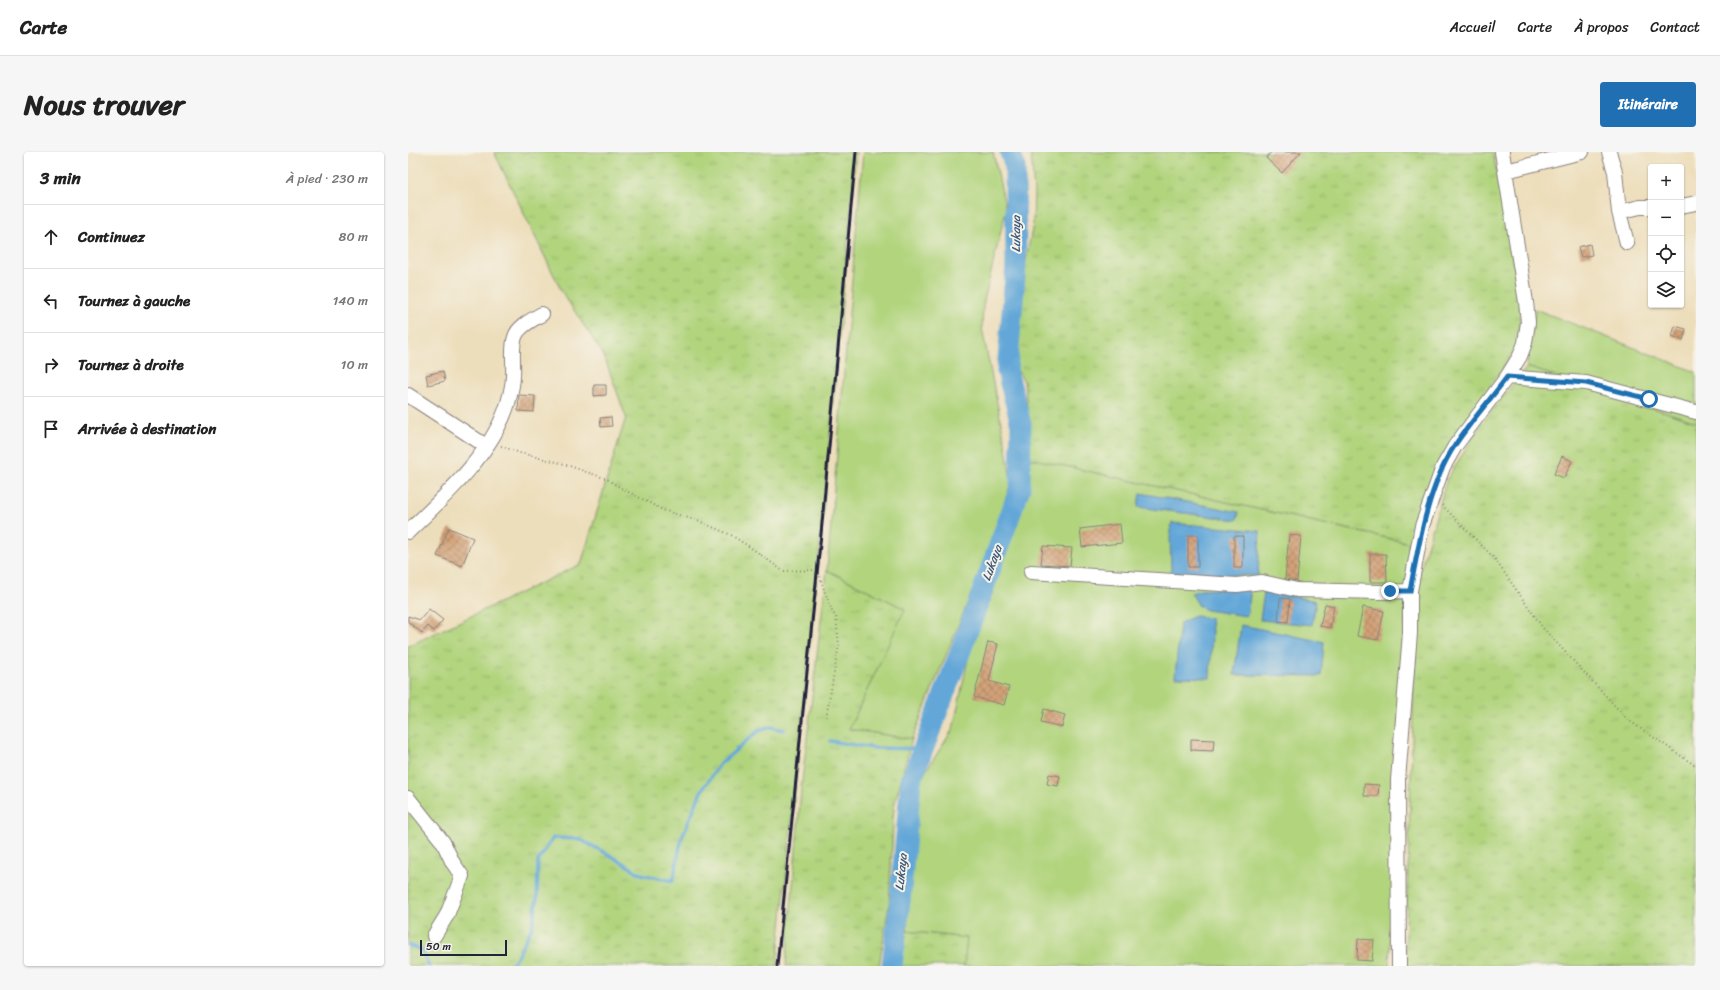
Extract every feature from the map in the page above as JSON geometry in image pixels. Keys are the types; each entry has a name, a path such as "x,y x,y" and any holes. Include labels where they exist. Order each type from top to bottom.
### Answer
{"street":[{"path":"1399,966 1398,780 1410,633 1410,591 1422,526 1443,467 1454,446 1507,377 1520,356 1525,343 1528,322 1502,152"},
{"path":"1506,171 1582,152"},
{"path":"1609,152 1615,172 1619,212 1627,243"},
{"path":"1684,205 1696,203"},
{"path":"1619,212 1640,207 1648,207"},
{"path":"408,532 442,499 477,459 497,428 508,404 513,378 514,337 518,331 542,314"},
{"path":"1507,377 1586,383 1696,412"},
{"path":"408,395 487,443"},
{"path":"1031,572 1237,584 1262,582 1298,590 1380,592 1410,591"},
{"path":"408,798 443,842 453,864 462,876 447,915 434,936"}],"path":[{"path":"487,443 561,463 607,479 662,510 701,522 731,535 783,571 817,570 836,617 839,645 834,677 829,693 826,718"},
{"path":"1433,494 1450,514 1494,558 1543,628 1628,720 1696,766"}],"green space":[{"path":"494,152 856,152 821,534 777,966 408,966 408,646 581,564 626,417 604,356 562,292"},
{"path":"863,152 993,152 1006,210 983,305 982,328 1006,447 1011,482 989,550 912,739 849,729 905,609 827,570"},
{"path":"1031,152 1493,152 1521,303 1518,345 1455,439 1426,492 1409,543 1029,458 1029,425 1024,381 1013,364 1016,312 1033,224 1034,192"},
{"path":"1535,309 1696,372 1696,422 1527,367"},
{"path":"1527,367 1696,422 1696,966 1405,966 1417,581 1447,479 1481,425"},
{"path":"1029,458 1409,543 1389,966 964,966 967,938 907,931 918,783 953,729 970,650 1005,554"},
{"path":"827,570 906,609 849,729 912,739 894,806 889,904 879,966 786,966 801,790"},
{"path":"907,931 968,938 964,966 900,966"}],"water":[{"path":"1140,493 1239,512 1237,520 1138,507"},
{"path":"1172,523 1260,531 1258,576 1171,573 1170,531"},
{"path":"1201,590 1249,590 1250,596 1247,616 1206,610 1199,606 1191,593"},
{"path":"1264,592 1316,601 1312,625 1260,620"},
{"path":"1195,616 1211,618 1212,633 1210,678 1175,677 1180,623"},
{"path":"1241,625 1324,642 1321,676 1234,675"}],"building":[{"path":"1271,152 1301,152 1282,173 1266,158"},
{"path":"1590,244 1592,255 1581,257 1578,247"},
{"path":"1675,326 1686,329 1683,340 1672,336"},
{"path":"443,371 445,381 428,385 426,375"},
{"path":"594,385 606,385 606,395 594,396"},
{"path":"519,395 535,396 534,412 518,411"},
{"path":"611,417 612,426 601,427 600,418"},
{"path":"1562,456 1572,461 1564,478 1554,474"},
{"path":"1120,524 1122,543 1082,547 1080,529"},
{"path":"449,528 473,538 462,566 437,556"},
{"path":"1188,535 1198,535 1198,567 1188,567"},
{"path":"1289,535 1301,536 1297,581 1285,579"},
{"path":"1234,536 1243,536 1243,568 1234,568"},
{"path":"1043,546 1072,548 1070,566 1041,564"},
{"path":"1370,554 1386,554 1387,582 1370,582"},
{"path":"1280,598 1290,599 1288,622 1278,621"},
{"path":"1325,604 1334,606 1330,628 1320,626"},
{"path":"1363,607 1384,611 1378,640 1357,636"},
{"path":"429,609 443,620 434,631 428,626 422,633 408,622 408,616 420,620"},
{"path":"988,642 998,644 989,681 1009,687 1004,705 974,697"},
{"path":"1044,709 1065,715 1062,727 1041,722"},
{"path":"1191,739 1214,740 1213,751 1191,750"},
{"path":"1049,774 1060,776 1058,786 1047,784"},
{"path":"1364,784 1379,785 1378,796 1364,796"},
{"path":"1358,939 1374,940 1372,961 1357,960"}],"waterway":[{"name":"Lukaya","path":"892,966 900,901 911,781 964,642 1020,488 1021,424 1007,371 1016,265 1015,166 1010,152"},
{"path":"510,966 517,957 532,927 537,900 538,861 553,838 579,839 641,874 673,881 682,837 701,792 720,764 758,731 771,727 784,730"},
{"path":"830,741 874,748 923,749"},
{"path":"408,945 422,950 429,966"}],"railway":[{"path":"777,966 821,534 856,152"}],"route":[{"path":"1390,591 1410,591 1422,526 1443,467 1454,446 1507,377 1551,379 1586,383 1649,399"}]}
